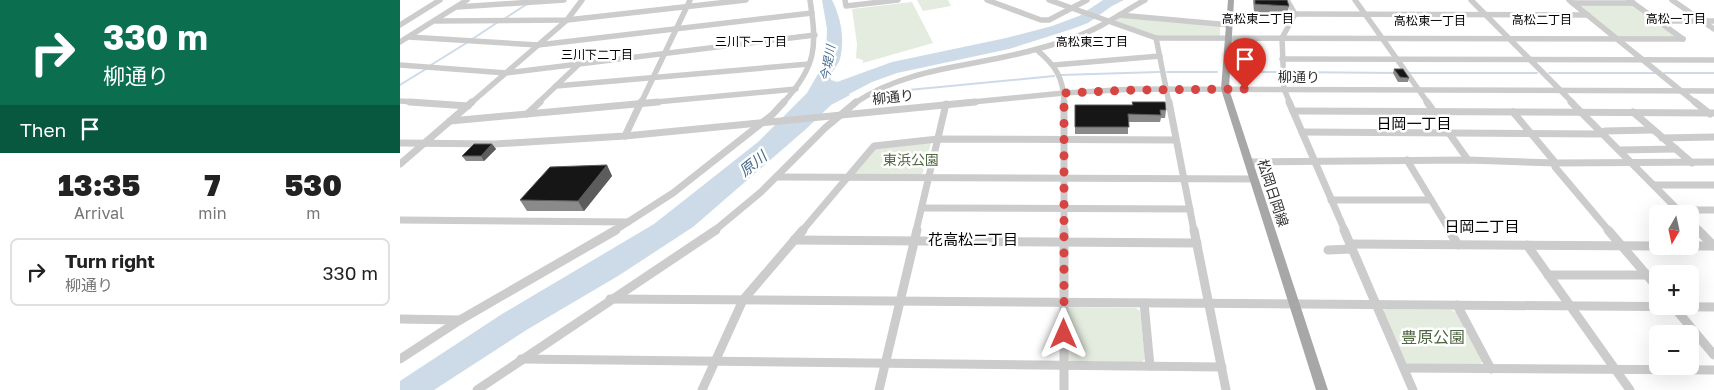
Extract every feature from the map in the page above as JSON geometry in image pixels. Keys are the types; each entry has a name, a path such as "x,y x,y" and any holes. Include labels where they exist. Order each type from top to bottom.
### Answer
{"main road":[{"name":"松岡日岡線","path":"1231,0 1225,89 1322,390"}],"street":[{"path":"400,25 440,0"},
{"path":"400,42 467,0"},
{"path":"457,7 564,0"},
{"path":"400,164 568,20 582,0"},
{"path":"625,136 690,0"},
{"path":"436,21 568,20 746,0"},
{"path":"400,359 460,320 629,222 673,193 763,122 787,100 809,64 814,48 815,35 810,0"},
{"path":"845,0 846,6 898,0"},
{"path":"987,0 1041,20 1049,20 1075,9 1087,0"},
{"path":"1049,0 1156,38 1683,39 1631,1 1571,1"},
{"path":"477,390 610,299 706,237 777,177 851,104 892,84 960,65 1037,50 1090,31 1119,15 1129,7 1145,0"},
{"path":"1287,0 1295,14"},
{"path":"1355,0 1468,160"},
{"path":"1471,0 1673,205"},
{"path":"1672,0 1714,29"},
{"path":"1571,1 1712,114"},
{"path":"409,37 538,45 812,14"},
{"path":"1295,14 1588,15"},
{"path":"1295,14 1282,38 1284,89 1413,390"},
{"path":"1119,15 1230,25"},
{"path":"1658,21 1714,21"},
{"path":"400,65 506,73 815,35"},
{"path":"1156,38 1226,390"},
{"path":"1037,50 1054,65 1064,93 1064,390"},
{"path":"1054,65 1160,56"},
{"path":"1282,59 1714,60"},
{"path":"527,114 579,64"},
{"path":"556,86 809,64"},
{"path":"450,121 796,88"},
{"name":"柳通り","path":"400,143 422,145 495,144 625,136 1064,93 1166,89 1714,90"},
{"path":"400,101 468,106"},
{"path":"879,390 946,104"},
{"path":"1293,112 1632,112 1712,114"},
{"path":"1513,112 1649,277"},
{"path":"1632,112 1692,163"},
{"path":"1302,132 1600,134 1604,131 1653,130"},
{"path":"1662,138 1714,137"},
{"path":"702,390 743,300 874,146 938,139 1176,140"},
{"path":"1620,150 1676,149"},
{"path":"1249,162 1407,160 1468,160 1554,164 1714,162"},
{"path":"1407,160 1458,245"},
{"path":"777,177 1254,179"},
{"path":"1654,185 1714,184"},
{"path":"1331,200 1431,200"},
{"path":"922,208 1190,209"},
{"path":"1699,211 1714,210"},
{"path":"400,220 629,222"},
{"path":"1699,230 1714,246"},
{"path":"794,240 1197,243"},
{"path":"1328,250 1351,247 1458,245 1649,246"},
{"path":"1527,245 1630,390"},
{"path":"1699,246 1714,246"},
{"path":"1548,275 1647,275"},
{"path":"610,299 1649,306"},
{"path":"1144,303 1150,366"},
{"path":"1457,305 1491,369"},
{"path":"1699,307 1714,307"},
{"path":"1681,315 1714,354"},
{"path":"400,319 460,320"},
{"path":"521,359 1222,367"},
{"path":"1404,368 1714,370"}],"green space":[{"path":"917,0 948,0 951,6 923,11"},
{"path":"912,2 933,43 863,63 863,60 856,58 857,44 852,9"},
{"path":"1630,4 1677,37 1618,37 1578,5"},
{"path":"1118,16 1220,26 1220,36 1156,36 1114,21"},
{"name":"東浜公園","path":"931,143 922,175 856,175 854,173 875,149"},
{"path":"1071,307 1136,308 1140,311 1145,359 1141,362 1071,361 1067,359 1066,309"},
{"name":"豊原公園","path":"1385,309 1451,310 1456,312 1483,361 1480,365 1410,365 1405,362 1383,312"}],"water":[{"path":"822,0 832,0 838,14 841,29 840,59 830,76 831,80 837,82 892,62 1006,38 1052,26 1079,16 1103,0 1124,0 1088,23 1072,29 1009,49 897,73 872,82 849,94 831,105 693,227 618,276 528,329 434,390 400,390 400,381 502,314 654,224 758,142 807,93 822,67 826,54 827,29"}],"building":[{"path":"1255,0 1287,0 1289,6 1255,4"},
{"path":"1394,69 1403,69 1409,78 1400,77"},
{"path":"1132,102 1165,102 1166,110 1160,110 1161,115 1128,114 1129,127 1075,127 1075,105 1133,105"},
{"path":"474,144 492,144 481,156 462,156"},
{"path":"607,165 578,201 520,200 550,167"}],"waterway":[{"path":"504,19 527,4"},
{"path":"471,40 498,22"},
{"path":"431,65 468,42"},
{"path":"400,85 426,69"},
{"path":"1061,75 1159,72"},
{"path":"1167,72 1217,72"},
{"path":"1236,72 1279,72"},
{"path":"1285,72 1395,73"},
{"path":"1409,73 1537,73"},
{"path":"1549,73 1657,73"},
{"path":"1664,73 1714,73"},
{"path":"877,93 1054,76"}],"district":[{"name":"高松東二丁目","path":"1258,19"},
{"name":"高松一丁目","path":"1676,19"},
{"name":"高松二丁目","path":"1542,20"},
{"name":"高松東一丁目","path":"1430,21"},
{"name":"三川下一丁目","path":"751,42"},
{"name":"高松東三丁目","path":"1092,42"},
{"name":"三川下二丁目","path":"597,55"},
{"name":"日岡一丁目","path":"1414,124"},
{"name":"日岡二丁目","path":"1482,227"},
{"name":"花高松二丁目","path":"973,240"}],"route":[{"path":"1064,334 1064,93 1160,89 1245,89"}],"water label":[{"name":"今堤川","path":"828,63"},
{"name":"原川","path":"753,164"}]}
